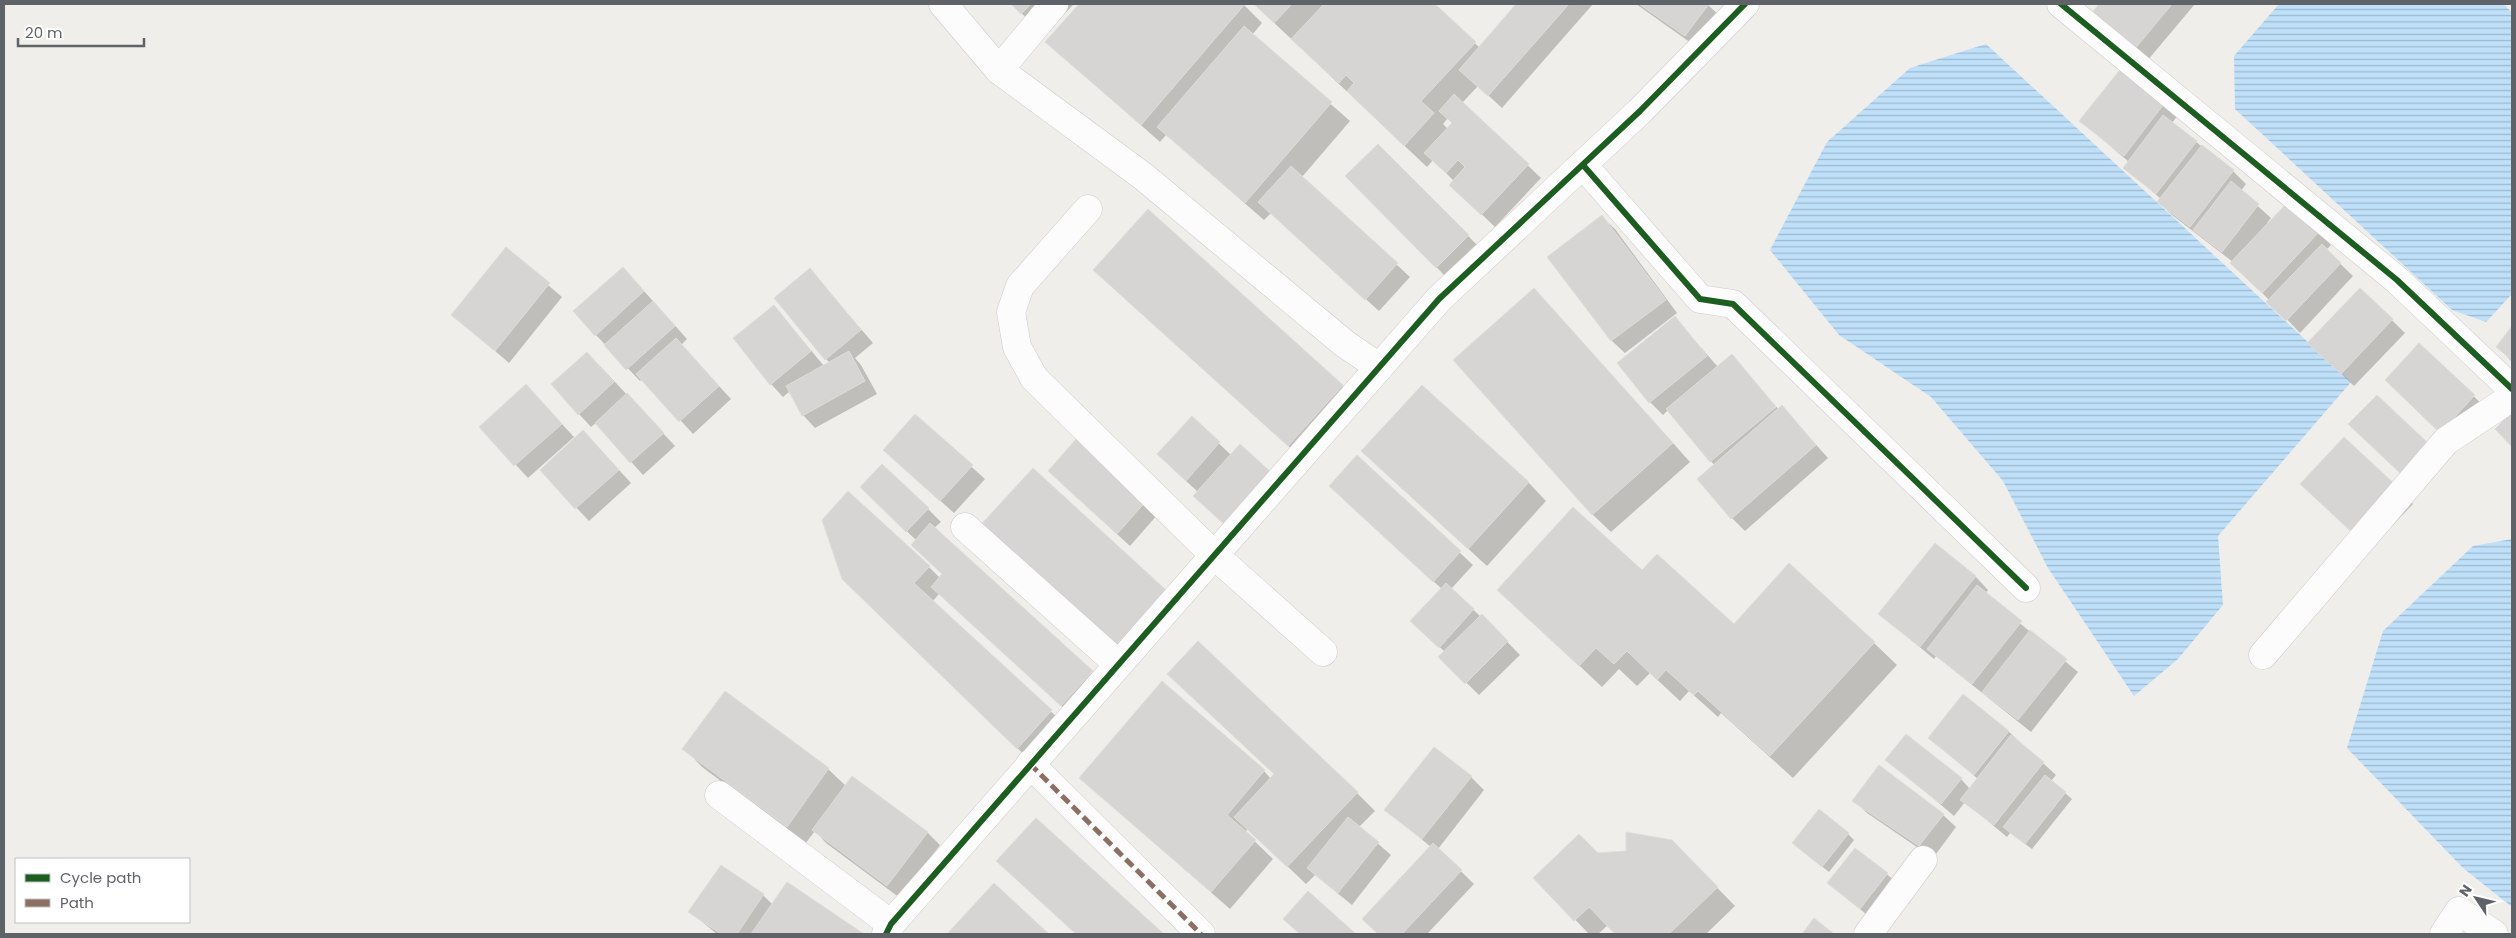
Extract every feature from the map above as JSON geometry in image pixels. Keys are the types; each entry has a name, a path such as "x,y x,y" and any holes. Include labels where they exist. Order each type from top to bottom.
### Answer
{"street":[{"path":"943,4 999,70 1144,177 1345,344 1379,367"},
{"path":"999,70 1054,4"},
{"path":"719,795 888,929 1213,554 1439,298 1640,111 1745,4"},
{"path":"2061,4 2397,280 2512,389"},
{"path":"1583,165 1700,299 1733,304 2026,588"},
{"path":"1088,208 1020,286 1011,312 1017,347 1034,378 1213,554 1323,652"},
{"path":"2263,655 2446,441 2512,397"},
{"path":"965,527 1118,664"},
{"path":"1030,764 1201,934"},
{"path":"1868,934 1923,860"},
{"path":"2444,934 2459,911 2494,934"}],"water":[{"path":"2279,4 2504,4 2512,13 2512,294 2486,322 2452,310 2235,109 2234,56"},
{"path":"1986,44 2351,382 2218,536 2223,605 2178,659 2134,696 2048,568 2003,481 1931,397 1839,335 1770,250 1827,142 1910,68"},
{"path":"2512,539 2512,907 2463,868 2347,748 2383,631 2473,546"}],"building":[{"path":"1011,4 1031,4 1021,14"},
{"path":"1079,4 1245,4 1141,125 1045,42"},
{"path":"1254,4 1292,4 1274,23"},
{"path":"1324,4 1435,4 1476,42 1421,101 1434,113 1404,146 1347,91 1354,83 1346,75 1339,83 1291,39"},
{"path":"1516,4 1569,4 1488,96 1459,70"},
{"path":"1639,4 1709,4 1685,36"},
{"path":"2099,4 2172,4 2134,50 2091,14"},
{"path":"1244,26 1332,102 1245,203 1157,127"},
{"path":"2123,66 2167,100 2124,156 2079,121"},
{"path":"1454,94 1529,164 1481,215 1449,185 1465,167 1458,160 1446,173 1424,153 1452,123 1439,111"},
{"path":"2163,115 2197,141 2156,194 2123,168"},
{"path":"1378,144 1469,235 1436,268 1345,176"},
{"path":"2202,145 2234,170 2190,227 2157,202"},
{"path":"1291,166 1398,263 1365,300 1258,202"},
{"path":"2231,181 2259,204 2222,252 2193,230"},
{"path":"2288,202 2319,232 2262,293 2230,263"},
{"path":"1148,209 1343,385 1288,446 1093,270"},
{"path":"1602,215 1666,300 1611,341 1547,257"},
{"path":"2322,244 2341,263 2286,321 2266,302"},
{"path":"506,247 550,283 495,351 451,315"},
{"path":"623,267 644,291 595,336 573,311"},
{"path":"810,268 861,330 825,360 774,298"},
{"path":"1534,288 1673,443 1592,515 1453,360"},
{"path":"2360,288 2393,319 2341,374 2307,343"},
{"path":"653,301 675,326 626,370 604,345"},
{"path":"774,305 811,351 770,385 733,338"},
{"path":"1675,316 1707,356 1649,403 1617,363"},
{"path":"2512,326 2512,360 2496,347"},
{"path":"676,338 719,386 679,422 636,374"},
{"path":"2419,343 2475,395 2440,433 2385,380"},
{"path":"849,351 865,381 802,416 786,386"},
{"path":"587,352 614,382 578,415 551,384"},
{"path":"1732,354 1776,407 1710,462 1666,409"},
{"path":"526,384 562,424 514,466 479,427"},
{"path":"1422,385 1529,482 1468,549 1361,451"},
{"path":"627,393 664,433 630,463 595,423"},
{"path":"2377,395 2428,443 2400,473 2348,424"},
{"path":"1782,405 1816,445 1731,519 1697,479"},
{"path":"2512,412 2512,447 2495,429"},
{"path":"915,414 973,465 940,501 883,450"},
{"path":"1192,416 1220,442 1186,481 1157,454"},
{"path":"583,430 619,470 575,509 540,470"},
{"path":"1078,437 1147,500 1117,534 1048,471"},
{"path":"2344,437 2401,490 2357,537 2300,484"},
{"path":"1240,444 1273,474 1226,526 1193,496"},
{"path":"1357,455 1461,551 1433,582 1329,486"},
{"path":"882,464 929,508 906,532 860,487"},
{"path":"1033,468 1166,590 1109,652 976,530"},
{"path":"848,491 930,566 914,583 1052,710 1017,749 842,579 822,520"},
{"path":"1573,507 1642,570 1657,554 1734,624 1789,563 1875,642 1770,756 1698,691 1694,695 1666,670 1657,680 1627,651 1614,664 1596,648 1579,666 1497,590"},
{"path":"930,523 1093,671 1061,706 931,587 942,574 911,545"},
{"path":"1935,543 1976,576 1920,647 1878,614"},
{"path":"1446,583 1474,609 1439,648 1410,621"},
{"path":"1977,585 2022,621 1972,684 1927,649"},
{"path":"1482,614 1508,641 1465,684 1438,657"},
{"path":"2030,630 2067,659 2018,720 1982,692"},
{"path":"1198,641 1358,792 1287,867 1234,817 1274,774 1167,674"},
{"path":"1162,681 1265,770 1227,815 1256,840 1211,892 1079,778"},
{"path":"725,691 829,768 787,827 682,749"},
{"path":"1963,694 2009,731 1974,775 1928,738"},
{"path":"1906,734 1962,778 1941,804 1885,760"},
{"path":"2011,735 2044,762 1994,825 1960,800"},
{"path":"1434,747 1472,776 1422,839 1384,810"},
{"path":"1879,765 1944,814 1919,846 1852,801"},
{"path":"2045,775 2066,792 2025,844 2003,827"},
{"path":"852,776 928,832 887,886 812,830"},
{"path":"1819,809 1849,833 1822,867 1792,843"},
{"path":"1348,817 1379,842 1338,893 1307,868"},
{"path":"1036,818 1164,934 1076,934 996,861"},
{"path":"1626,832 1672,840 1718,887 1669,934 1615,934 1589,907 1574,921 1533,878 1579,834 1598,853 1626,851"},
{"path":"1433,843 1462,870 1402,934 1378,934 1362,919"},
{"path":"1855,848 1888,873 1860,909 1827,883"},
{"path":"721,865 764,894 737,934 721,934 688,912"},
{"path":"787,882 864,934 751,934"},
{"path":"994,883 1049,934 947,934"},
{"path":"1308,891 1356,934 1300,934 1283,919"},
{"path":"1814,918 1834,934 1802,934"}],"marked path":[{"path":"1030,764 1201,934"}],"cycle path":[{"path":"886,934 891,924 1439,299 1640,111 1745,4"},
{"path":"2061,4 2397,280 2512,389"},
{"path":"1583,165 1700,299 1733,304 2026,588"}]}
